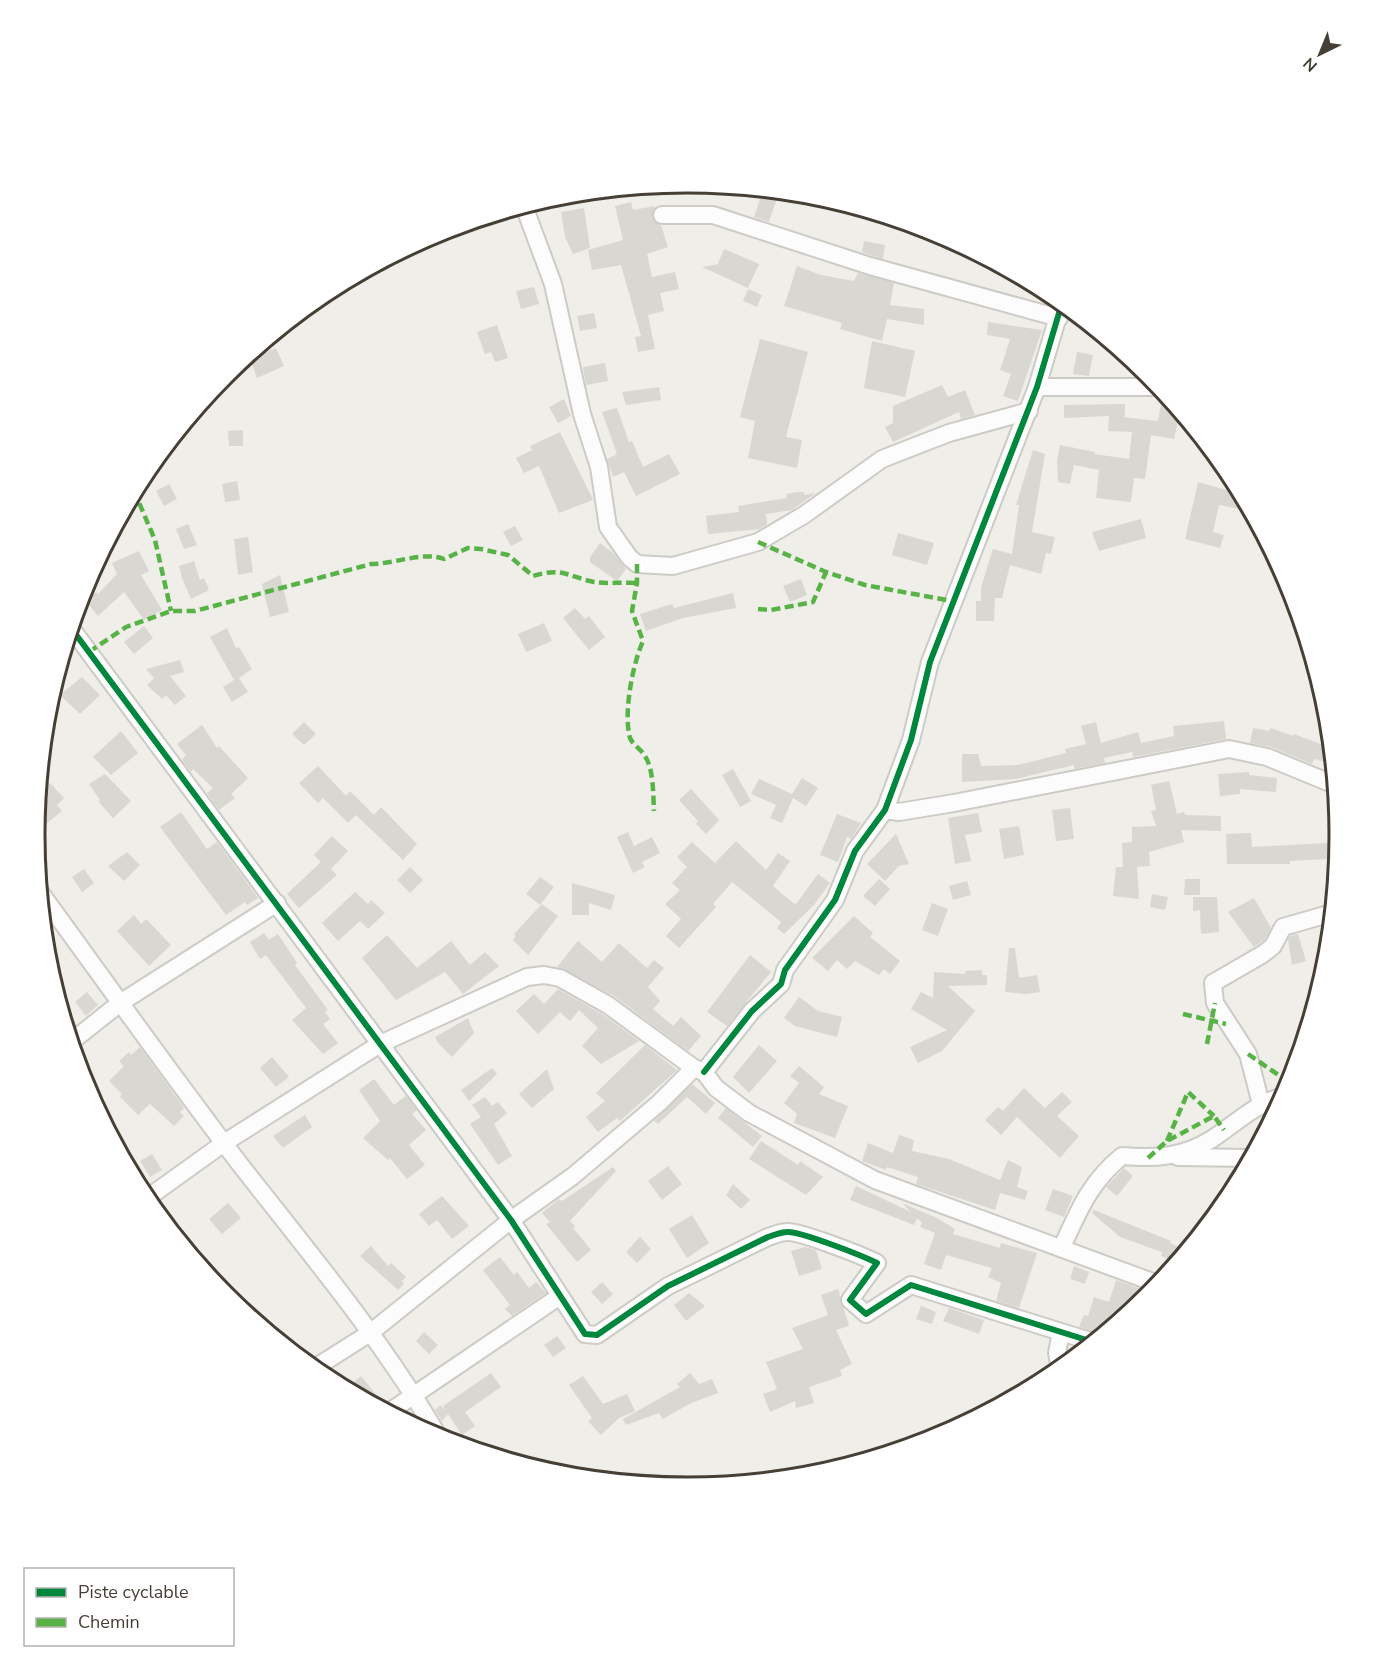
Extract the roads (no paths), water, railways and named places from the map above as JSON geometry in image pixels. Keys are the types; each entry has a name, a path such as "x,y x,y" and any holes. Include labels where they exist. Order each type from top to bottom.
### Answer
{"street":[{"path":"527,214 553,284 582,414 599,467 608,527 628,557 637,564 673,566 758,542 804,515 882,459 949,433 1029,411"},
{"path":"662,215 713,215 870,266 1054,308"},
{"path":"322,1363 370,1333 511,1221 611,1146 699,1070 752,1011 780,984 785,970 835,900 855,851 885,810 911,740 934,652 1029,411 1060,313"},
{"path":"1037,387 1147,387"},
{"path":"77,636 511,1221 585,1334 597,1335 668,1286 768,1237 786,1232 825,1241 844,1251 877,1263 850,1300 866,1314 911,1285 1084,1339"},
{"path":"885,810 899,812 954,803 1229,749 1267,757 1327,782"},
{"path":"78,1037 120,1003 277,903"},
{"path":"49,904 224,1143 370,1333 431,1424"},
{"path":"1261,1104 1248,1054 1215,1003 1213,982 1263,954 1273,946 1283,927 1324,916"},
{"path":"154,1193 224,1143 380,1044 527,977 544,975 560,978 608,1005 699,1070 716,1088 749,1113 875,1180 1149,1281"},
{"path":"1172,1156 1211,1140 1261,1104 1271,1100"},
{"path":"1062,1247 1087,1194 1102,1172 1122,1156 1242,1158"},
{"path":"396,1407 560,1296"},
{"path":"1058,1359 1061,1332"}]}
